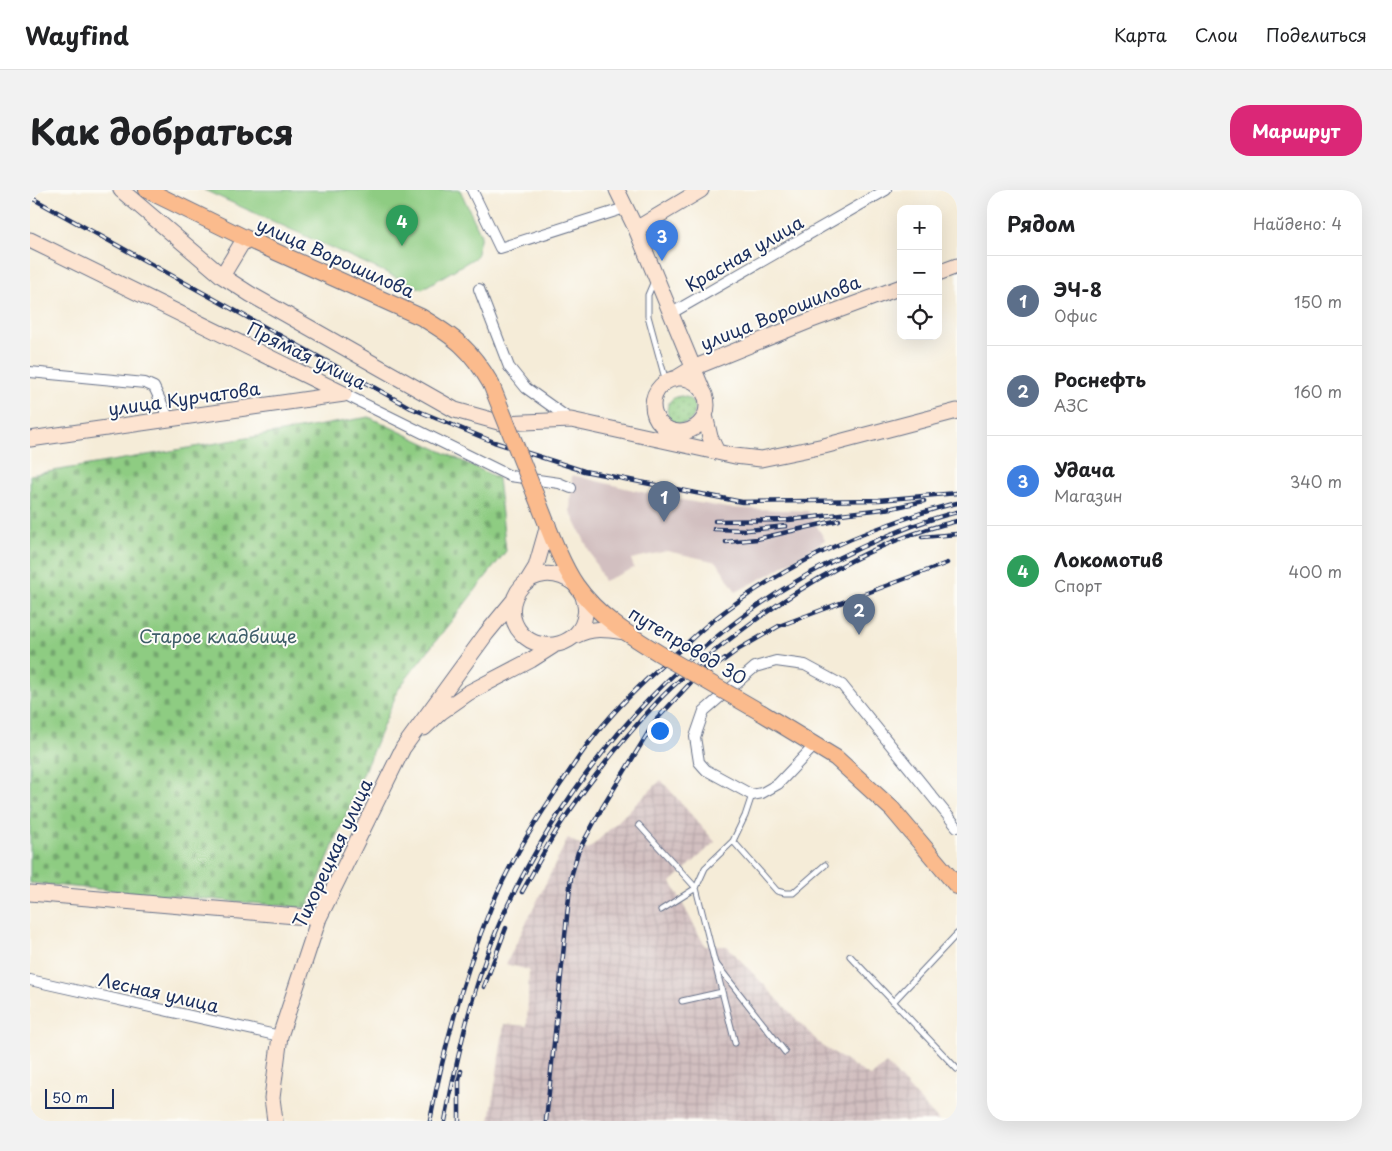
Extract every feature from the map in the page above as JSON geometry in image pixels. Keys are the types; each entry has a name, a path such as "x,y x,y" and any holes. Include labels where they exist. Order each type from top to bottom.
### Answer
{"main road":[{"name":"улица Ворошилова","path":"147,190 244,238 421,317 448,333 467,348 480,365 490,384"},
{"name":"путепровод 30","path":"490,384 548,525 579,588 599,612 624,632 836,758 892,809 954,876"}],"street":[{"path":"121,190 222,276 258,299 455,410 502,423 571,420 736,456 761,459 824,446 957,411"},
{"path":"472,190 500,248 625,208"},
{"path":"617,190 636,229 705,396 707,405 705,415 693,429 648,437"},
{"path":"636,229 701,190"},
{"name":"Красная улица","path":"670,314 886,190"},
{"path":"222,276 244,238"},
{"name":"Прямая улица","path":"30,240 510,476 559,483 571,488"},
{"path":"942,272 957,266"},
{"name":"улица Ворошилова","path":"670,380 693,368 809,321 897,288"},
{"path":"479,289 508,367 526,388 571,420"},
{"path":"30,372 145,383 154,387 169,419"},
{"path":"705,396 693,382 684,379 670,380 659,388 654,396 652,405 654,415 666,429 680,432 717,452"},
{"name":"улица Курчатова","path":"30,439 344,394"},
{"path":"705,415 710,437 717,452"},
{"path":"403,748 486,634 514,600 519,589 528,580 536,567 548,525"},
{"path":"528,580 540,575 552,574 565,577 579,588 585,604 585,616 582,626 575,636"},
{"path":"514,600 513,612 516,623 522,633 530,640 541,645 553,646"},
{"path":"403,748 441,712 468,693 531,660 553,646 587,630 601,629 624,632"},
{"path":"815,745 778,784 762,793 752,795 706,770 699,762 695,737 704,711 755,667 776,661 805,665 842,686 957,828"},
{"name":"Тихорецкая улица","path":"275,1121 272,1098 280,1036 319,918 403,748"},
{"path":"30,893 319,918"},
{"name":"Лесная улица","path":"30,980 280,1036"}],"lane":[{"path":"655,278 648,295 648,316 670,380"},
{"path":"661,910 696,888 705,868 733,840 745,816 752,795"},
{"path":"639,825 696,888 735,1043"},
{"path":"733,840 777,891 793,893 825,865"},
{"path":"893,1002 957,934"},
{"path":"850,956 957,1069"},
{"path":"715,963 785,1052"},
{"path":"682,1001 722,992"}],"shaded area":[{"path":"572,475 654,495 727,508 808,511 825,540 770,574 736,592 717,562 667,551 631,559 634,568 604,581 570,511"},
{"path":"661,780 715,842 671,882 705,946 727,946 821,1045 871,1077 886,1063 939,1121 490,1121 504,1024 527,1026 529,970 506,964 568,838 588,850"}],"green space":[{"path":"204,190 460,190 481,235 476,257 422,289"},
{"path":"681,396 691,400 695,410 691,420 681,424 671,420 667,410 671,400"},
{"name":"Старое кладбище","path":"369,417 498,478 506,551 399,688 307,908 30,883 30,475"}],"railway":[{"path":"30,197 411,408 494,442 584,471 742,502 879,500 957,493"},
{"path":"715,521 789,520 892,508 924,501"},
{"path":"430,1121 455,1012 472,958 492,905 532,828 581,753 604,724 643,683 710,622 735,603 776,577 842,543 864,534 939,507 957,503"},
{"path":"445,1121 469,1012 496,932 537,850 571,795 610,743 653,695 700,651 750,611 804,576 862,547 909,527 957,512"},
{"path":"726,542 757,539 839,520"},
{"path":"522,892 558,828 597,773 658,701 693,668 782,601 838,568 866,553 896,541 957,521"},
{"path":"714,529 748,530 786,526"},
{"path":"922,537 957,534"},
{"path":"705,674 739,649 779,626 947,563"},
{"path":"546,1121 571,877 578,852 602,808 656,720 708,664"},
{"path":"484,987 506,928"},
{"path":"459,1121 459,1079 461,1071"}],"place":[{"name":"Локомотив","path":"402,246"},
{"name":"Удача","path":"662,261"},
{"name":"ЭЧ-8","path":"664,522"},
{"name":"Роснефть","path":"859,635"}]}
